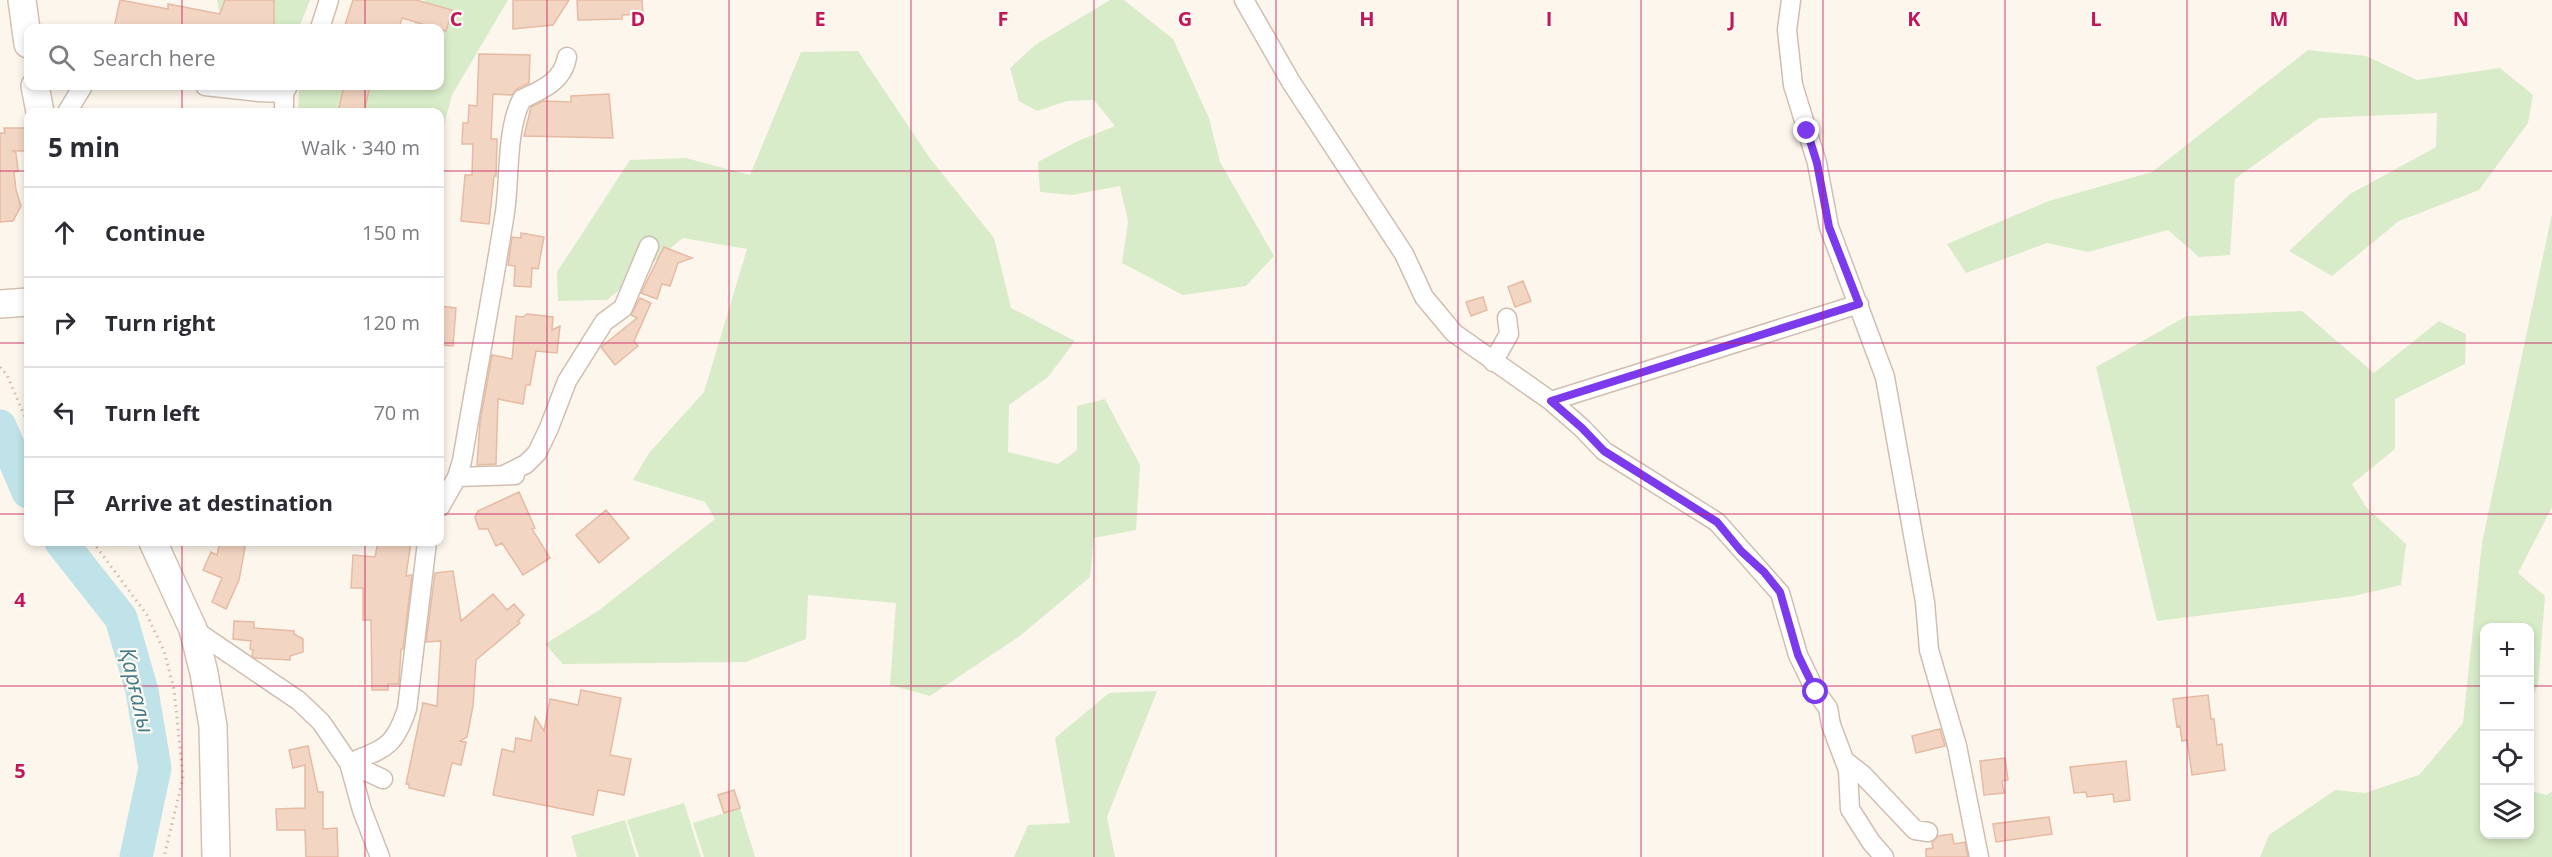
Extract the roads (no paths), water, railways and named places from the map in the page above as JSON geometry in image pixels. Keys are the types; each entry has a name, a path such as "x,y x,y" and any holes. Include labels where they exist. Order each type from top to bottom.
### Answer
{"street":[{"path":"22,0 25,24"},
{"path":"321,24 329,0"},
{"path":"1244,0 1291,82 1404,254 1424,297 1454,333 1551,401 1604,451 1717,522 1780,592 1798,655 1816,692 1828,708 1831,725 1848,770 1850,809 1884,857"},
{"path":"1791,0 1787,30 1793,85 1817,163 1829,227 1886,377 1925,602 1929,650 1957,746 1979,857"},
{"path":"444,500 457,477 462,462 490,313 505,208 514,116 522,99 546,87 559,77 566,66 567,57"},
{"path":"36,90 39,108"},
{"path":"69,108 81,90"},
{"path":"241,90 258,92 277,90"},
{"path":"284,108 286,90"},
{"path":"504,475 526,464 537,453 549,429 567,381 604,322 622,308 649,246"},
{"path":"0,304 24,302"},
{"path":"1551,401 1859,304"},
{"path":"1493,362 1509,334 1507,318"},
{"path":"457,477 531,475"},
{"path":"155,546 193,629 213,726 216,857"},
{"path":"349,763 385,748 399,732 407,709 427,546"},
{"path":"193,629 299,701 321,722 349,763 380,857"},
{"path":"1844,760 1863,775 1915,830 1928,832"},
{"path":"349,763 383,779"}],"waterway":[{"name":"Қарғалы","path":"0,426 24,483"},
{"name":"Қарғалы","path":"64,546 121,618 142,691 155,768 136,857"}]}
